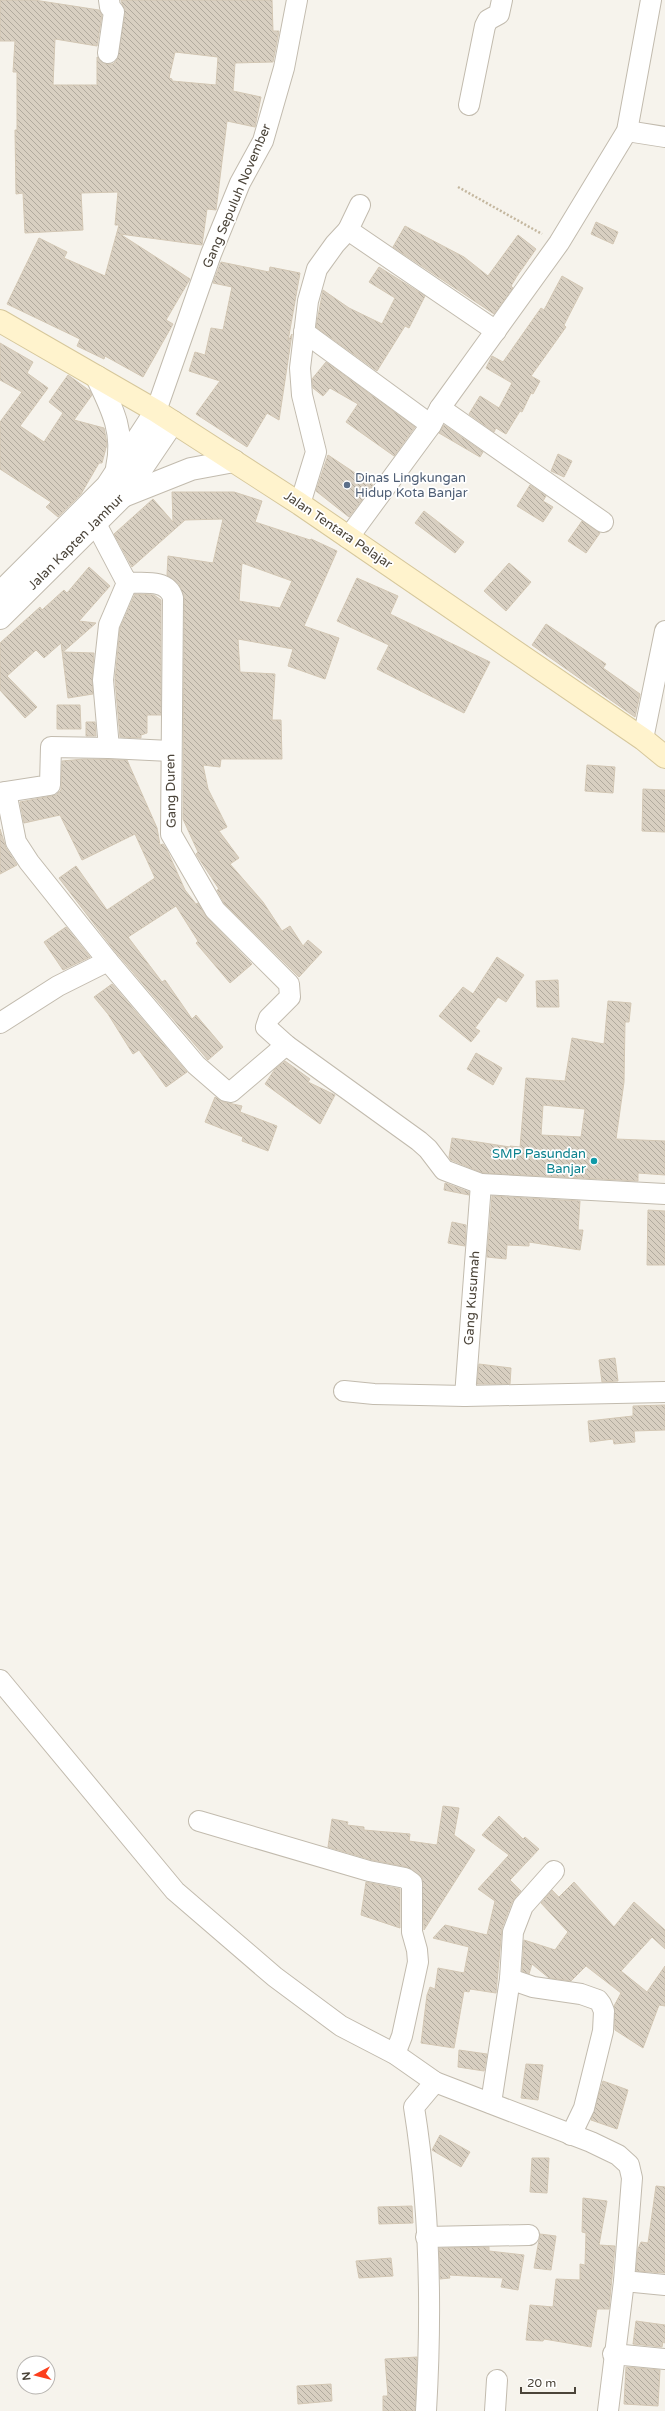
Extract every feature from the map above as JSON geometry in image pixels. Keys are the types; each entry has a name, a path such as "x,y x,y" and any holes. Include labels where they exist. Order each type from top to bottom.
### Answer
{"main road":[{"name":"Jalan Tentara Pelajar","path":"0,321 165,416 300,504 348,538 422,585 643,739 665,757"}],"street":[{"path":"108,53 114,12 110,7 109,0"},
{"name":"Gang Sepuluh November","path":"165,416 211,254 240,184 263,141 284,68 297,0"},
{"path":"469,105 486,26 488,20 499,14 502,0"},
{"path":"348,538 559,243 627,131 651,0"},
{"path":"627,131 665,137"},
{"path":"300,504 316,452 301,382 300,368 308,301 317,269 335,244 348,230 360,206"},
{"path":"348,230 496,331"},
{"path":"304,332 602,522"},
{"path":"97,377 113,410 119,431 121,452 117,469 116,491 191,469 234,461"},
{"name":"Jalan Kapten Jamhur","path":"0,618 96,524 165,416"},
{"name":"Jalan Kapten Jamhur","path":"0,593 116,491"},
{"path":"96,524 127,583 109,625 103,680 109,748"},
{"name":"Gang Duren","path":"127,583 164,585 171,590 173,598 170,751 171,834 215,910 289,984 290,997 266,1022 266,1028 286,1045 419,1141 428,1149 444,1170 481,1184"},
{"path":"643,739 665,630"},
{"path":"170,751 51,747 50,785 3,792 16,842 29,862 108,961 196,1065 226,1091 236,1090 286,1045"},
{"path":"0,1023 58,986 108,961"},
{"path":"481,1184 665,1194"},
{"name":"Gang Kusumah","path":"465,1396 481,1184"},
{"path":"344,1391 374,1394 465,1396 665,1392"},
{"path":"0,1680 175,1891 275,1977 341,2026 395,2054 435,2082 491,2103 618,2155 629,2165 632,2178 624,2281 608,2411"},
{"path":"200,1821 369,1871 405,1878 412,1883 412,1932 417,1950 418,1962 402,2036 395,2054"},
{"path":"491,2103 510,1979 513,1932 523,1906 554,1871"},
{"path":"510,1979 533,1987 581,1994 598,2000 604,2011 602,2031 584,2108 571,2135"},
{"path":"426,2411 429,2278 423,2161 414,2107 435,2082"},
{"path":"426,2237 529,2235"},
{"path":"624,2281 665,2285"},
{"path":"614,2354 665,2359"},
{"path":"495,2411 497,2380"}],"path":[{"path":"458,187 559,243"}],"building":[{"path":"0,0 34,0 99,10 102,15 97,46 55,39 53,85 97,85 97,57 106,64 113,64 117,60 125,14 121,0 272,0 273,31 279,31 273,62 235,63 233,91 261,97 255,127 227,121 216,210 207,209 202,245 120,234 190,279 166,320 173,324 143,377 105,356 104,359 77,346 80,339 7,304 39,238 67,252 64,258 105,276 119,225 115,225 118,192 81,193 83,230 25,233 23,193 16,194 15,130 17,130 17,72 13,72 15,41 0,41","holes":["175,52 218,57 216,85 172,81 172,79 169,78"]},
{"path":"596,222 618,232 613,244 591,234"},
{"path":"405,226 464,257 488,276 518,235 536,249 511,286 513,288 494,314 393,247"},
{"path":"221,262 269,272 270,267 300,273 288,341 292,334 279,420 267,413 247,447 196,414 220,381 189,371 195,352 205,355 211,328 223,330 232,287 213,283"},
{"path":"379,267 425,296 409,328 405,326 377,371 316,327 323,290 349,308 382,324 395,298 369,282"},
{"path":"562,276 583,288 564,325 566,327 531,376 540,381 533,394 531,393 522,412 520,411 506,434 496,428 494,432 469,414 480,396 499,408 512,383 486,368 492,356 503,362 541,308 544,310"},
{"path":"0,343 33,362 27,373 48,388 20,426 44,442 63,413 49,402 68,375 90,391 92,395 74,420 104,428 107,444 102,463 99,463 81,494 58,517 46,507 51,502 0,469 0,422 22,392 0,380"},
{"path":"326,362 415,427 394,456 346,422 358,404 330,388 323,396 313,388 312,379"},
{"path":"444,425 483,452 480,457 439,433"},
{"path":"558,454 572,461 564,477 551,471"},
{"name":"Dinas Lingkungan Hidup Kota Banjar","path":"328,455 373,485 349,517 316,491"},
{"path":"530,485 546,496 543,501 553,507 543,522 517,506"},
{"path":"172,492 234,492 262,501 255,522 310,540 311,539 337,551 304,626 339,638 325,679 288,666 293,649 238,639 240,672 275,674 272,720 281,720 282,759 221,759 220,767 203,765 208,789 227,827 219,831 239,858 230,864 263,902 282,931 290,926 303,946 308,940 322,952 299,977 224,903 217,890 219,889 196,854 198,852 183,819 184,598 179,584 167,575 168,556 213,563 223,519 185,520 132,567 114,534 153,499 173,522","holes":["242,563 292,581 280,608 239,601"]},
{"path":"424,511 464,542 455,553 415,523"},
{"path":"582,521 600,533 586,553 568,541"},
{"path":"509,563 531,582 506,611 484,591"},
{"path":"89,567 110,586 79,621 96,623 63,652 94,653 92,679 93,694 68,698 61,643 44,658 36,650 7,676 37,707 25,718 0,690 0,643 40,607 42,610 64,590 67,593"},
{"path":"357,578 398,596 390,614 490,662 464,713 377,669 389,645 337,621"},
{"path":"135,594 154,595 161,600 161,715 147,715 147,733 141,735 141,738 120,737 115,680 120,628"},
{"path":"546,624 606,664 603,668 640,694 635,717 532,645"},
{"path":"57,705 80,705 81,729 57,729"},
{"path":"86,722 95,722 96,736 86,736"},
{"path":"84,759 127,760 157,828 160,845 163,844 167,850 185,890 196,904 198,903 207,918 252,964 230,983 196,943 198,941 176,906 128,937 162,982 165,980 192,1019 196,1015 223,1047 208,1060 114,950 59,878 76,866 107,910 155,878 135,834 82,860 60,815 24,823 20,802 56,795 61,790 62,761"},
{"path":"587,765 615,767 613,793 585,791"},
{"path":"643,789 665,790 665,832 642,831"},
{"path":"0,829 6,848 17,865 0,874"},
{"path":"66,927 90,957 63,970 44,942"},
{"path":"497,957 524,975 506,1002 498,997 475,1028 480,1031 471,1042 439,1016 463,987 473,994"},
{"path":"558,980 559,1007 537,1007 536,981"},
{"path":"112,984 187,1072 166,1087 139,1050 133,1054 108,1014 94,997"},
{"path":"608,1001 631,1003 629,1022 625,1022 624,1082 616,1139 665,1141 665,1175 638,1173 638,1181 483,1173 451,1160 449,1157 452,1138 510,1147 520,1147 526,1078 565,1081 572,1038 604,1044","holes":["543,1105 585,1109 581,1137 541,1135"]},
{"path":"476,1053 502,1068 493,1085 467,1069"},
{"path":"285,1061 310,1079 308,1082 335,1095 320,1124 265,1084 275,1069"},
{"path":"215,1097 224,1102 242,1106 240,1112 277,1126 268,1151 242,1141 243,1137 205,1122"},
{"path":"445,1183 469,1192 469,1195 444,1190"},
{"path":"492,1196 580,1201 578,1230 583,1230 580,1250 529,1242 529,1246 507,1245 506,1259 487,1257"},
{"path":"648,1210 665,1211 665,1265 647,1265"},
{"path":"452,1222 466,1225 465,1246 448,1243"},
{"path":"615,1358 618,1381 602,1382 599,1360"},
{"path":"479,1364 511,1368 510,1384 477,1384"},
{"path":"665,1405 665,1430 634,1431 635,1442 614,1444 613,1439 590,1442 588,1421 633,1416 633,1406"},
{"path":"443,1806 459,1808 454,1835 475,1850 424,1930 422,1877 407,1867 372,1860 328,1847 332,1819 348,1822 347,1825 364,1827 364,1830 410,1834 409,1841 437,1845"},
{"path":"499,1816 523,1839 525,1837 539,1849 510,1880 521,1891 512,1902 502,1928 496,1993 470,1989 469,1992 464,1991 454,2048 421,2043 427,1995 430,1987 435,1989 438,1968 464,1973 469,1947 433,1938 445,1925 487,1935 495,1901 478,1889 509,1855 482,1835"},
{"path":"366,1882 400,1889 400,1928 361,1915"},
{"path":"574,1882 614,1927 634,1902 665,1930 665,1949 652,1937 621,1971 647,1992 665,1966 665,2006 659,2005 643,2048 615,2030 614,2006 621,1993 586,1966 571,1981 549,1978 532,1964 529,1974 522,1971 524,1940 555,1950 568,1932 541,1903 552,1890 559,1897"},
{"path":"459,2050 487,2054 484,2071 458,2067"},
{"path":"526,2064 543,2065 538,2100 521,2098"},
{"path":"603,2081 628,2090 617,2129 591,2120"},
{"path":"440,2135 470,2152 461,2167 432,2150"},
{"path":"532,2158 549,2158 547,2193 530,2192"},
{"path":"656,2186 665,2187 665,2273 636,2271 638,2249 641,2242 648,2243"},
{"path":"583,2198 607,2201 599,2245 615,2246 609,2309 597,2309 591,2347 544,2339 543,2341 526,2340 530,2305 553,2307 556,2279 580,2280 580,2264 585,2265 586,2233 582,2232"},
{"path":"412,2206 413,2223 379,2224 378,2207"},
{"path":"540,2234 556,2236 551,2270 534,2268"},
{"path":"489,2247 489,2251 524,2255 518,2290 501,2287 503,2278 449,2275 450,2278 440,2279 439,2248"},
{"path":"391,2258 393,2276 359,2278 356,2261"},
{"path":"636,2321 665,2325 665,2343 663,2342 662,2347 633,2344"},
{"path":"417,2357 415,2411 383,2411 383,2396 388,2396 385,2359"},
{"path":"626,2367 660,2370 658,2406 624,2404"},
{"path":"331,2384 332,2401 298,2404 297,2386"}],"place":[{"name":"Dinas Lingkungan Hidup Kota Banjar","path":"347,485"},
{"name":"SMP Pasundan Banjar","path":"594,1161"}]}
